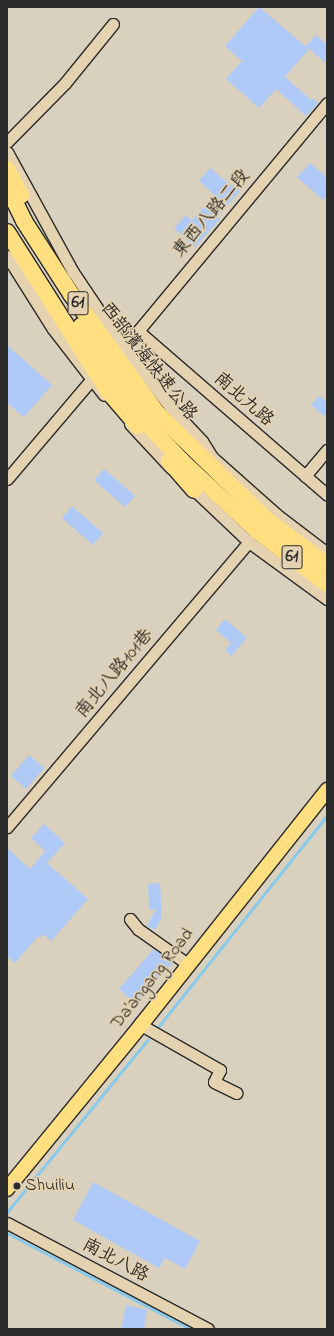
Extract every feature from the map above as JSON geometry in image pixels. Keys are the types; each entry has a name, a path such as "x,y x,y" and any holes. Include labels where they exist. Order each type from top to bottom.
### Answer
{"highway":[{"path":"7,169 48,244 145,385 212,457"},
{"name":"西部濱海快速公路","path":"7,186 24,221 152,418"},
{"name":"西部濱海快速公路","path":"7,208 26,246 152,418 257,530 327,584"},
{"path":"7,232 108,391 194,490"},
{"name":"西部濱海快速公路","path":"257,530 327,565"}],"main road":[{"name":"Da’angang Road","path":"7,1189 141,1025 327,790"}],"street":[{"path":"7,142 65,83 114,24"},
{"name":"東西八路二段","path":"122,345 138,330 327,103"},
{"path":"7,152 73,272 122,345 170,407 202,441 212,457 276,514 327,552"},
{"path":"7,256 54,329 91,380 194,490 257,530 327,599"},
{"name":"南北九路","path":"138,330 327,495"},
{"path":"7,479 91,380"},
{"path":"305,476 327,450"},
{"name":"南北八路101巷","path":"7,827 257,530"},
{"path":"130,919 138,929 189,965"},
{"path":"141,1025 220,1070 214,1082 238,1093"},
{"name":"南北八路","path":"7,1222 208,1329"}],"building":[{"path":"259,7 309,49 285,77 311,100 313,98 318,103 306,116 276,89 259,108 226,79 242,61 225,46"},
{"path":"316,35 327,45 327,64 306,46"},
{"path":"310,163 327,178 327,196 323,200 297,177"},
{"path":"210,168 232,187 233,185 240,191 217,217 220,219 195,247 174,228 186,215 192,221 205,206 211,211 220,200 199,181"},
{"path":"7,345 52,385 24,417 7,403"},
{"path":"319,396 327,402 327,412 324,416 311,405"},
{"path":"104,469 135,496 125,507 94,480"},
{"path":"72,506 103,533 93,545 62,518"},
{"path":"225,619 247,638 231,656 225,650 231,643 216,630"},
{"path":"29,755 44,768 26,789 11,776"},
{"path":"44,824 65,843 47,863 88,899 51,941 43,934 40,938 38,936 15,963 7,956 7,848 30,869 45,851 31,838"},
{"path":"160,883 162,917 155,930 147,926 156,909 149,910 148,884"},
{"path":"154,949 173,962 136,1004 119,989"},
{"path":"93,1182 200,1241 185,1269 165,1258 159,1268 73,1220"},
{"path":"126,1305 147,1310 144,1329 121,1329"}],"waterway":[{"path":"158,1027 327,815"},
{"path":"7,1212 148,1039"},
{"path":"7,1233 191,1329"}],"place":[{"name":"Shuiliu","path":"17,1186"}]}
